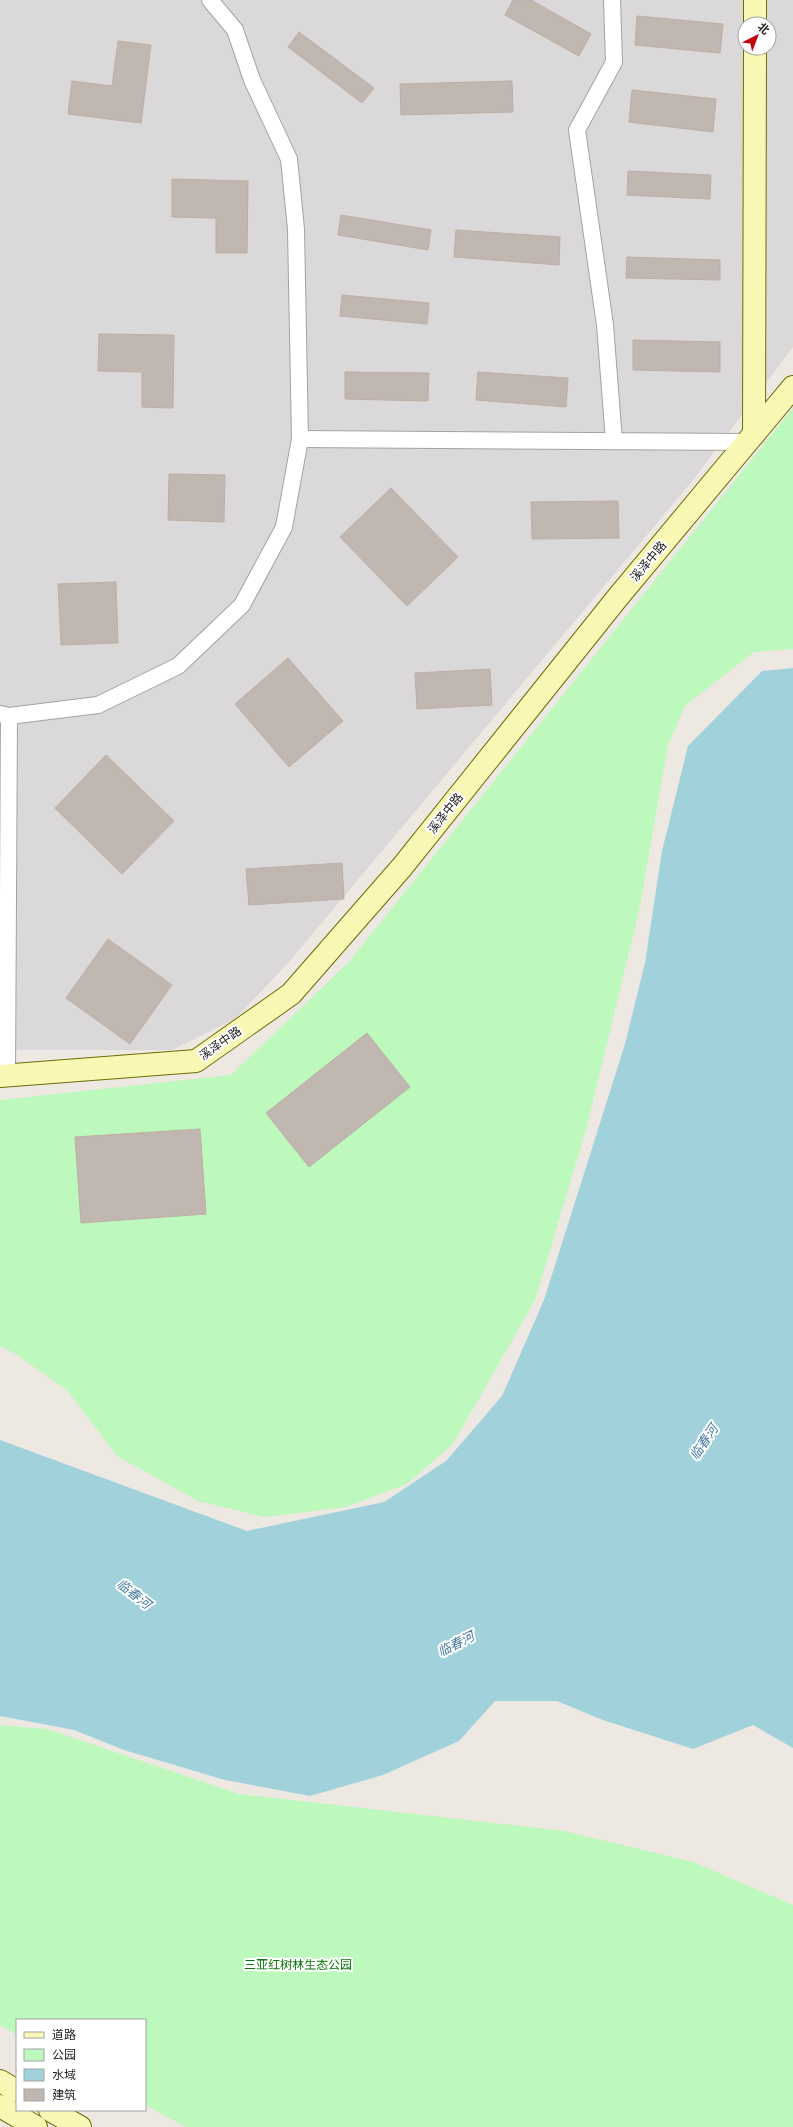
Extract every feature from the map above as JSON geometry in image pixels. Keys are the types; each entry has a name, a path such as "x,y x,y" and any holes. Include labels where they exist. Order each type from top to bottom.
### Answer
{"street":[{"path":"4,1076 5,715 98,704 178,666 242,605 284,527 300,439 296,230 289,159 252,80 235,30 210,0"},
{"path":"612,0 614,62 578,130 605,325 614,441"},
{"path":"755,0 755,16"},
{"path":"300,439 614,441 751,438 755,56"},
{"name":"溪泽中路","path":"4,1076 196,1060 291,994 402,867 618,597 793,387"},
{"path":"0,2081 16,2090"},
{"path":"0,2106 36,2127"},
{"path":"52,2111 80,2127"}],"shaded area":[{"path":"0,0 793,0 793,347 693,480 289,962 235,1019 172,1050 0,1050"}],"green space":[{"path":"793,408 793,649 754,652 685,706 668,745 639,911 587,1126 535,1300 453,1444 407,1484 346,1507 264,1517 198,1501 117,1456 67,1390 14,1353 0,1346 0,1100 231,1075 348,963"},
{"name":"三亚红树林生态公园","path":"0,1725 47,1729 239,1794 564,1831 693,1862 793,1905 793,2127 186,2127 146,2106 146,2019 16,2019 16,2034 0,2025"}],"water":[{"name":"临春河","path":"793,668 793,1748 753,1725 693,1749 603,1720 557,1701 495,1701 459,1741 383,1775 310,1796 225,1780 124,1750 74,1730 0,1716 0,1440 247,1531 384,1502 446,1461 502,1396 544,1300 625,1044 645,963 662,851 688,746 762,671"}],"building":[{"path":"513,0 531,0 591,34 579,56 505,15"},
{"path":"637,16 723,24 720,53 635,45"},
{"path":"299,32 374,88 362,103 288,47"},
{"path":"118,41 151,45 141,123 68,114 72,81 112,86"},
{"path":"512,81 513,112 401,115 400,84"},
{"path":"632,90 716,99 713,132 629,122"},
{"path":"628,171 711,175 710,199 627,195"},
{"path":"172,179 248,181 247,253 216,253 216,218 172,217"},
{"path":"341,215 431,230 428,250 338,235"},
{"path":"456,230 560,237 559,265 454,257"},
{"path":"627,257 720,260 720,280 626,278"},
{"path":"342,295 429,303 427,324 340,316"},
{"path":"99,334 174,335 173,408 142,407 142,372 98,371"},
{"path":"633,340 720,342 720,372 633,370"},
{"path":"345,372 429,373 428,401 345,399"},
{"path":"478,372 568,378 566,407 476,400"},
{"path":"169,474 225,475 224,522 168,520"},
{"path":"391,488 458,557 407,606 340,537"},
{"path":"618,501 619,538 532,539 531,502"},
{"path":"116,582 118,643 61,645 58,584"},
{"path":"288,658 343,721 289,767 235,704"},
{"path":"490,669 492,705 417,709 415,673"},
{"path":"106,755 174,821 122,874 55,808"},
{"path":"342,863 344,899 249,905 246,869"},
{"path":"108,939 172,985 130,1044 66,998"},
{"path":"367,1033 410,1087 309,1167 266,1113"},
{"path":"200,1129 206,1214 81,1223 75,1137"}]}
